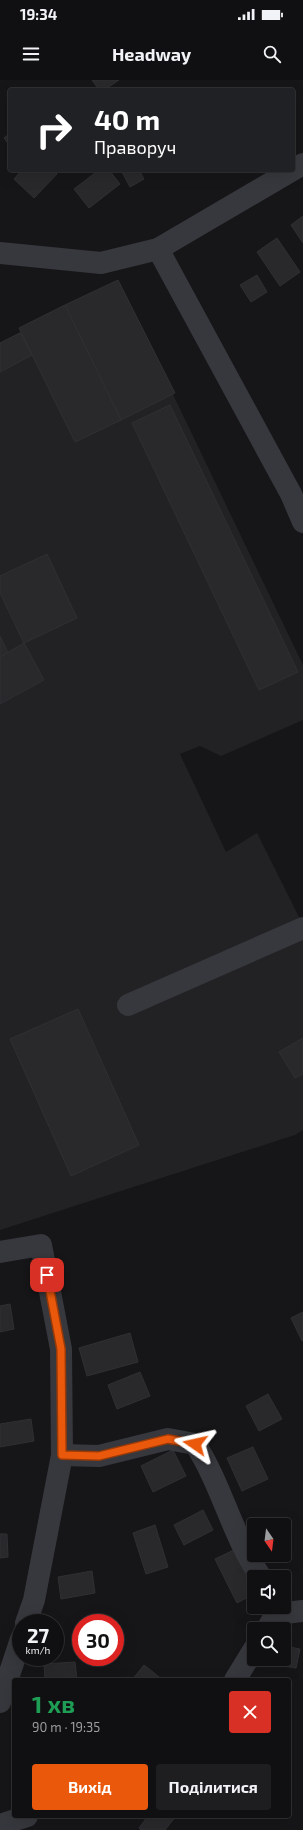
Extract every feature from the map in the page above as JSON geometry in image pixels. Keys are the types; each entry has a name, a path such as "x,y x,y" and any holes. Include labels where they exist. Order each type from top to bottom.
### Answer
{"street":[{"path":"0,253 101,263 158,248 289,172"},
{"path":"158,248 297,493 303,522"},
{"path":"128,1005 303,928"},
{"path":"0,1252 41,1245 61,1349 62,1455 34,1600 29,1614"},
{"path":"62,1455 99,1456 168,1439 195,1444 206,1460 240,1538 257,1570"},
{"path":"291,1607 303,1611"},
{"path":"271,1622 276,1614 303,1611"},
{"path":"236,1678 247,1660"},
{"path":"0,1702 12,1666"},
{"path":"0,1825 20,1818"}],"shaded area":[{"path":"118,280 303,665 303,720 221,756 200,746 180,754 226,852 257,833 303,925 303,1130 295,1135 0,1230 0,343"}],"building":[{"path":"92,80 119,80 107,88 98,88"},
{"path":"8,135 8,143 4,138"},
{"path":"20,172 55,172 57,174 34,198 14,179"},
{"path":"96,172 111,172 120,184 89,208 74,189"},
{"path":"122,172 140,172 144,179 130,187"},
{"path":"303,216 303,243 291,225"},
{"path":"277,238 300,272 280,286 257,252"},
{"path":"257,275 267,292 251,302 240,285"},
{"path":"118,280 175,393 121,420 65,305"},
{"path":"65,305 121,420 75,442 19,328"},
{"path":"20,333 32,355 0,372 0,343"},
{"path":"170,405 298,672 259,690 132,423"},
{"path":"47,554 77,618 24,643 0,593 0,576"},
{"path":"0,636 8,653 0,657"},
{"path":"24,643 44,680 0,704 0,657"},
{"path":"78,1009 139,1145 71,1176 10,1039"},
{"path":"303,1038 303,1074 295,1078 279,1052"},
{"path":"10,1304 14,1329 0,1332 0,1306"},
{"path":"303,1312 303,1340 302,1341 291,1318"},
{"path":"130,1333 138,1362 87,1376 79,1348"},
{"path":"140,1372 150,1396 117,1409 108,1385"},
{"path":"268,1394 282,1419 259,1431 246,1406"},
{"path":"31,1419 34,1441 0,1447 0,1424"},
{"path":"253,1447 268,1479 242,1491 227,1458"},
{"path":"173,1450 186,1476 153,1492 141,1466"},
{"path":"203,1510 213,1530 184,1545 174,1525"},
{"path":"155,1525 168,1567 146,1574 133,1533"},
{"path":"0,1534 7,1534 8,1557 0,1558"},
{"path":"236,1549 247,1572 247,1598 237,1603 215,1559"},
{"path":"92,1571 95,1593 61,1599 58,1577"},
{"path":"291,1647 300,1649 296,1668 284,1666 291,1666"},
{"path":"72,1662 72,1666 75,1666 77,1678 45,1678 44,1666 64,1666 64,1663"},
{"path":"144,1665 160,1678 134,1678"},
{"path":"146,1818 174,1818 165,1830 141,1830 139,1828"}],"route":[{"path":"47,1275 61,1349 62,1455 99,1456 168,1439 195,1444"}]}
